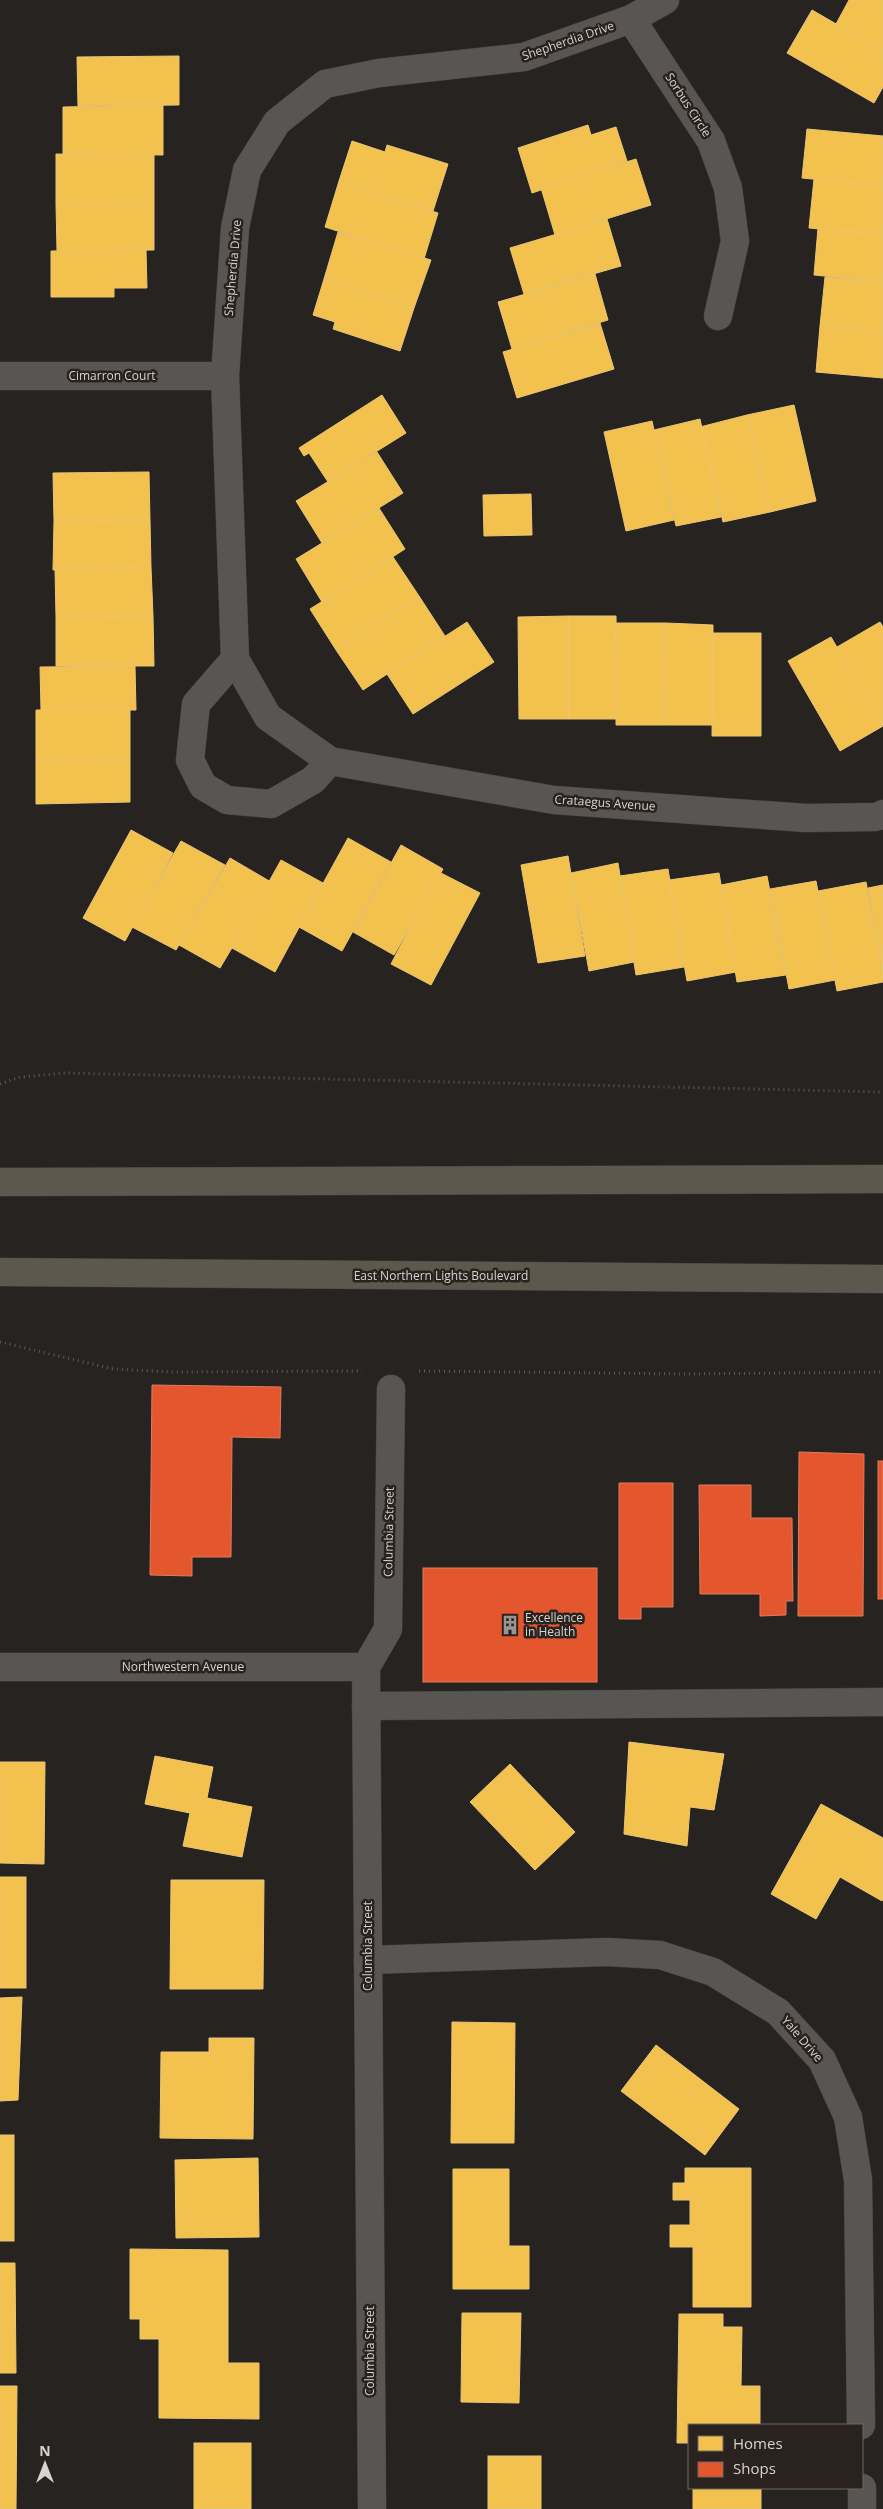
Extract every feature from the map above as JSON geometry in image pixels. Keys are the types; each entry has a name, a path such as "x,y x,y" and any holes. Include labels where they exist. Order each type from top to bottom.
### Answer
{"main road":[{"path":"0,1182 883,1179"},
{"name":"East Northern Lights Boulevard","path":"0,1272 883,1279"}],"street":[{"name":"Shepherdia Drive","path":"235,659 225,376 235,228 247,170 277,122 325,84 379,73 524,57 631,19 665,0"},
{"name":"Sorbus Circle","path":"631,19 711,141 728,188 735,240 718,316"},
{"name":"Cimarron Court","path":"0,376 225,376"},
{"path":"235,659 268,717 330,760 313,780 271,804 226,800 203,786 190,760 196,704 235,659"},
{"name":"Crataegus Avenue","path":"330,760 554,800 806,818 876,817 883,814"},
{"name":"Columbia Street","path":"372,2509 366,1667 388,1629 401,1380"},
{"name":"Northwestern Avenue","path":"0,1667 366,1667"},
{"path":"366,1706 883,1702"},
{"name":"Yale Drive","path":"368,1960 607,1952 660,1955 713,1972 778,2012 822,2060 848,2116 858,2180 861,2424"},
{"path":"862,2489 862,2509"}],"path":[{"path":"0,1084 20,1076 66,1073 883,1092"},
{"path":"0,1342 113,1369 170,1372 372,1371"},
{"path":"401,1380 883,1372"}],"building: Homes":[{"path":"849,0 883,0 883,51 836,24"},
{"path":"812,10 883,51 883,87 874,103 787,53"},
{"path":"179,56 179,105 78,106 77,57"},
{"path":"163,105 163,155 63,154 63,107"},
{"path":"588,125 591,135 616,127 627,161 532,193 518,148"},
{"path":"807,129 883,136 883,186 802,178"},
{"path":"352,141 385,152 387,145 448,164 433,211 339,181"},
{"path":"56,154 154,155 154,203 56,204"},
{"path":"636,159 651,205 555,235 541,188"},
{"path":"814,179 883,186 883,235 809,228"},
{"path":"339,181 438,213 424,259 325,227"},
{"path":"154,203 154,250 57,251 56,204"},
{"path":"607,219 621,266 524,294 510,248"},
{"path":"818,228 883,235 883,282 814,275"},
{"path":"338,232 431,260 414,308 324,279"},
{"path":"146,250 147,288 114,288 114,297 51,297 51,251"},
{"path":"595,274 608,320 512,349 498,302"},
{"path":"825,277 883,282 883,332 820,326"},
{"path":"324,279 414,308 400,351 333,329 335,322 313,315"},
{"path":"600,323 614,369 517,398 503,352"},
{"path":"820,326 883,332 883,378 816,372"},
{"path":"382,395 406,433 328,482 309,453 304,456 299,448"},
{"path":"794,405 816,501 770,512 747,415"},
{"path":"747,415 770,512 723,522 700,427"},
{"path":"700,419 721,517 676,526 654,430"},
{"path":"652,421 674,520 626,531 604,432"},
{"path":"377,452 403,493 322,543 296,501"},
{"path":"149,472 150,520 54,521 53,473"},
{"path":"531,494 532,535 484,536 483,495"},
{"path":"379,508 405,549 322,602 296,559"},
{"path":"150,520 151,567 53,570 54,521"},
{"path":"393,557 419,596 336,650 310,609"},
{"path":"151,567 153,616 56,617 55,570"},
{"path":"419,596 445,636 363,690 336,650"},
{"path":"153,616 154,666 56,666 56,617"},
{"path":"569,616 569,719 519,719 518,617"},
{"path":"569,616 616,616 617,719 569,719"},
{"path":"467,622 494,662 413,714 387,674"},
{"path":"880,622 883,627 883,727 837,647"},
{"path":"616,623 666,623 665,725 616,725"},
{"path":"666,623 713,625 713,725 665,725"},
{"path":"713,633 761,633 761,736 712,736"},
{"path":"831,637 883,726 840,751 788,661"},
{"path":"135,666 136,710 41,710 40,667"},
{"path":"130,709 130,758 36,759 36,710"},
{"path":"130,758 130,802 36,804 36,759"},
{"path":"131,830 173,853 125,941 83,918"},
{"path":"348,838 391,862 342,951 299,927"},
{"path":"181,841 225,865 176,950 132,927"},
{"path":"401,845 443,869 394,955 353,932"},
{"path":"568,856 585,956 538,963 521,865"},
{"path":"230,858 271,882 220,968 179,945"},
{"path":"281,860 323,883 275,972 232,948"},
{"path":"618,863 634,962 589,971 571,873"},
{"path":"668,869 684,967 636,975 620,876"},
{"path":"439,872 480,893 431,985 391,964"},
{"path":"719,873 736,972 687,981 669,880"},
{"path":"767,876 786,975 737,982 721,885"},
{"path":"816,881 835,980 789,989 770,889"},
{"path":"866,882 883,970 883,982 837,991 818,891"},
{"path":"883,885 883,970 868,888"},
{"path":"629,1742 724,1754 714,1810 690,1807 687,1846 624,1834"},
{"path":"155,1756 213,1767 207,1798 252,1807 242,1857 183,1846 190,1813 145,1804"},
{"path":"0,1762 45,1762 44,1864 0,1863"},
{"path":"510,1764 575,1832 535,1870 470,1802"},
{"path":"821,1804 883,1838 883,1899 882,1901 840,1877 816,1919 771,1894"},
{"path":"0,1877 26,1877 26,1988 0,1988"},
{"path":"171,1880 264,1880 263,1989 170,1989"},
{"path":"22,1997 18,2100 0,2101 0,1998"},
{"path":"452,2022 515,2023 514,2143 451,2143"},
{"path":"209,2038 254,2038 253,2139 160,2138 161,2052 209,2052"},
{"path":"656,2045 739,2109 705,2155 621,2091"},
{"path":"0,2135 14,2135 14,2241 0,2241"},
{"path":"258,2158 259,2237 176,2238 175,2160"},
{"path":"685,2168 751,2168 751,2307 693,2307 693,2247 670,2247 670,2225 690,2225 690,2200 673,2200 673,2183 685,2183"},
{"path":"453,2169 509,2169 509,2246 529,2246 529,2289 453,2289"},
{"path":"130,2249 228,2250 228,2363 259,2363 259,2419 159,2418 159,2339 140,2339 140,2319 130,2319"},
{"path":"0,2263 15,2263 16,2373 0,2373"},
{"path":"462,2313 521,2313 519,2403 461,2402"},
{"path":"679,2314 723,2314 723,2327 742,2327 741,2386 760,2386 760,2424 688,2424 688,2443 677,2443"},
{"path":"0,2386 17,2386 16,2509 0,2509"},
{"path":"194,2443 251,2443 251,2509 194,2509"},
{"path":"488,2456 541,2456 541,2509 488,2509"},
{"path":"693,2489 761,2489 761,2509 693,2509"}],"building: Shops":[{"path":"152,1385 281,1387 280,1438 232,1437 231,1557 192,1557 192,1576 150,1575"},
{"path":"799,1452 864,1454 863,1616 798,1616"},
{"path":"878,1461 883,1461 883,1599 878,1599"},
{"path":"619,1483 673,1483 673,1607 641,1607 641,1619 619,1619"},
{"path":"699,1485 751,1485 751,1518 792,1518 793,1601 786,1601 786,1615 760,1616 760,1594 700,1594"},
{"name":"Excellence in Health","path":"423,1568 597,1568 597,1682 423,1682"}],"place":[{"name":"Excellence in Health","path":"510,1625"}]}
